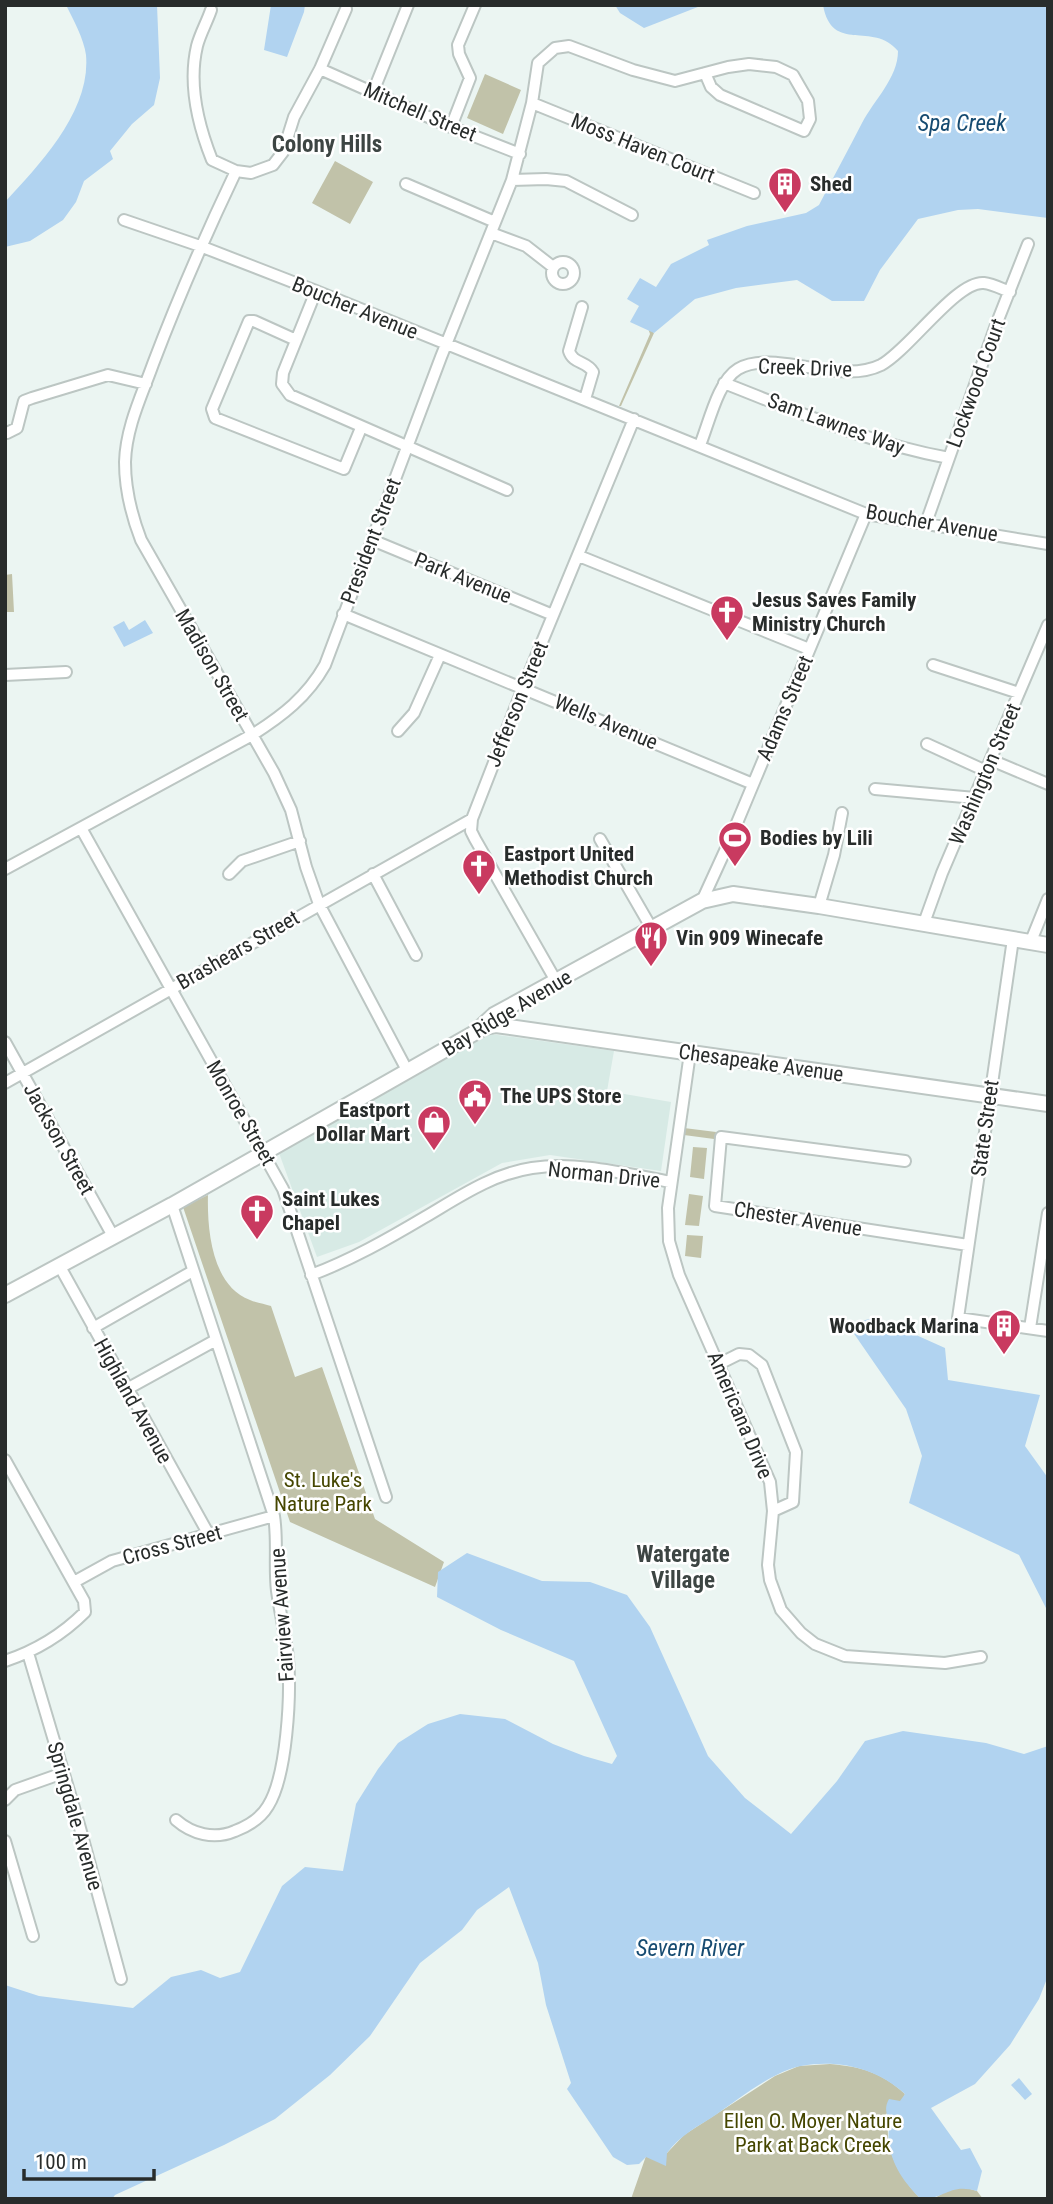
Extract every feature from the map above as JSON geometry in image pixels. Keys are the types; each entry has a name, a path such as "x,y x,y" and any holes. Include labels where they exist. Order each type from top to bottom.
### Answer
{"main road":[{"name":"Bay Ridge Avenue","path":"5,1295 172,1205 408,1072 476,1033 493,1015 702,901 733,894 1048,945"},
{"path":"510,1026 514,1011 529,1001 534,992"},
{"name":"Chesapeake Avenue","path":"476,1033 485,1027 510,1026 1048,1104"}],"street":[{"path":"373,92 408,5"},
{"path":"451,127 470,78 459,54 458,45 475,5"},
{"path":"214,7 198,44 192,76 200,122 212,160 236,171 251,173 273,164 284,152 294,117 320,69 346,9"},
{"name":"President Street","path":"5,869 251,735 288,710 314,683 325,665 407,446 512,180 532,103 537,63 555,48 569,46 633,70 675,81 705,73"},
{"path":"749,64 776,67 793,75 808,102 810,119 804,131 720,95 708,83 705,73 749,64"},
{"name":"Mitchell Street","path":"320,69 451,127 520,154"},
{"name":"Moss Haven Court","path":"532,103 754,192"},
{"name":"Madison Street","path":"236,171 200,246 146,384 127,444 127,495 141,540 283,790 319,904 408,1072"},
{"path":"512,180 546,178 566,181 632,215"},
{"path":"406,184 493,227 526,246 553,267"},
{"name":"Boucher Avenue","path":"124,220 316,291 866,514 1048,544"},
{"name":"Lockwood Court","path":"926,523 1028,244"},
{"name":"Creek Drive","path":"724,383 744,366 756,364 850,372 879,366 898,353 968,286 985,283 1010,292"},
{"path":"316,291 281,379 286,391 361,428 507,490"},
{"path":"582,307 569,351 573,358 587,365 593,372 585,399"},
{"path":"296,340 249,321 212,409 215,418 344,469 361,428"},
{"path":"8,433 17,428 24,401 32,398 108,374 146,384"},
{"path":"700,445 724,383"},
{"name":"Sam Lawnes Way","path":"724,383 874,440 906,450 949,458"},
{"name":"Jefferson Street","path":"472,819 634,419"},
{"name":"Adams Street","path":"702,901 866,514"},
{"name":"Park Avenue","path":"372,540 553,615"},
{"path":"579,556 810,649"},
{"name":"Wells Avenue","path":"343,614 753,784"},
{"name":"Washington Street","path":"924,923 942,873 1048,625"},
{"path":"398,731 414,713 440,655"},
{"path":"933,664 1019,693"},
{"path":"5,676 66,672"},
{"path":"927,744 986,771"},
{"path":"991,760 1048,784"},
{"path":"875,789 975,798"},
{"path":"818,906 834,855 842,813"},
{"path":"472,819 471,831 475,839 556,981"},
{"name":"Brashears Street","path":"5,1083 472,819"},
{"name":"Monroe Street","path":"82,828 283,1189 386,1497"},
{"path":"600,839 652,929"},
{"path":"229,874 242,861 300,841"},
{"path":"715,871 716,888 725,896"},
{"path":"373,874 416,955"},
{"path":"1031,941 1048,899"},
{"name":"State Street","path":"1013,939 958,1318 1030,1328"},
{"name":"Jackson Street","path":"5,1042 113,1236"},
{"name":"Americana Drive","path":"690,1053 667,1223 672,1257 770,1482 773,1511 768,1564 775,1595 789,1621 815,1644 845,1656 945,1663 981,1657"},
{"name":"Chester Avenue","path":"905,1161 721,1137 715,1206 968,1245"},
{"name":"Norman Drive","path":"311,1275 359,1255 484,1183 518,1171 539,1167 566,1167 671,1182"},
{"name":"Fairview Avenue","path":"172,1205 274,1516 277,1533 277,1590 288,1660 287,1717 280,1775 269,1805 246,1827 215,1836 188,1830 176,1820"},
{"path":"1048,1213 1030,1328 1048,1331"},
{"name":"Highland Avenue","path":"59,1265 209,1535"},
{"path":"93,1328 193,1271"},
{"path":"127,1389 216,1340"},
{"path":"719,1364 739,1354 749,1355 762,1364 796,1452 793,1502 773,1511"},
{"path":"5,1460 74,1582 84,1601 85,1612 72,1625 28,1653 5,1661"},
{"name":"Cross Street","path":"74,1582 112,1561 274,1516"},
{"name":"Springdale Avenue","path":"28,1653 121,1979"},
{"path":"5,1800 15,1790 63,1773"},
{"path":"5,1841 33,1936"}],"shaded area":[{"path":"491,1034 614,1051 607,1091 671,1102 661,1171 550,1155 502,1163 359,1242 317,1257 279,1153"}],"green space":[{"path":"485,74 521,90 503,134 467,118"},
{"path":"335,161 373,182 350,224 312,203"},
{"path":"648,328 654,333 619,406 650,334"},
{"path":"12,574 14,612 5,612 5,575"},
{"path":"684,1128 716,1132 714,1139 684,1135"},
{"path":"693,1147 707,1148 704,1179 690,1177"},
{"path":"689,1194 703,1196 699,1226 685,1225"},
{"name":"St. Luke's Nature Park","path":"208,1195 214,1255 227,1283 237,1293 271,1306 295,1377 322,1367 375,1519 444,1562 435,1587 290,1522 183,1207"},
{"path":"687,1235 703,1236 701,1258 685,1256"},
{"name":"Ellen O. Moyer Nature Park at Back Creek","path":"830,2064 870,2072 888,2080 905,2094 885,2115 889,2144 901,2174 921,2199 631,2199 646,2156 667,2153 684,2135 775,2076 799,2066"},
{"name":"Ellen O. Moyer Nature Park at Back Creek","path":"964,2187 977,2191 983,2199 933,2199 952,2188"}],"water":[{"path":"66,5 157,5 160,78 154,105 132,124 110,151 113,159 84,181 76,202 63,220 30,241 5,247 5,202 61,135 80,96 86,55 81,36"},
{"path":"271,5 305,5 287,57 264,50"},
{"path":"615,5 703,5 644,28 620,13"},
{"name":"Spa Creek","path":"823,5 1048,5 1048,218 978,209 958,210 918,219 880,270 864,301 832,301 797,280 736,288 695,299 654,333 630,322 639,306 627,299 640,278 656,287 671,264 709,245 707,240 747,226 806,213 819,205 862,123 890,80 898,51 888,42 877,38 835,29 828,20"},
{"path":"145,620 153,633 124,647 113,627 124,621 129,630"},
{"path":"876,1317 945,1348 948,1380 1040,1395 1025,1446 1048,1478 1048,1612 1019,1555 909,1503 922,1456 906,1409 848,1325"},
{"name":"Severn River","path":"467,1553 542,1581 590,1582 627,1595 650,1627 708,1756 745,1798 791,1834 837,1781 865,1741 903,1731 986,1743 1024,1754 1048,1746 1048,1976 1039,1999 1010,2045 975,2084 931,2108 961,2150 970,2148 982,2171 977,2191 960,2189 921,2199 900,2173 889,2142 887,2103 889,2099 900,2101 905,2094 870,2072 843,2065 801,2066 769,2079 678,2141 667,2153 666,2166 646,2157 639,2164 627,2165 613,2157 567,2089 571,2083 546,2005 538,1963 509,1887 477,1910 462,1930 420,1963 370,2036 330,2075 275,2119 115,2195 112,2199 5,2199 5,1985 39,1996 133,2008 171,1977 201,1970 220,1978 240,1972 282,1886 305,1867 343,1871 356,1804 398,1743 428,1724 460,1714 505,1719 553,1744 612,1764 617,1756 574,1661 501,1630 437,1597 438,1572"},
{"path":"1019,2078 1032,2094 1025,2100 1011,2085"}],"place":[{"name":"Shed","path":"785,214"},
{"name":"Jesus Saves Family Ministry Church","path":"727,642"},
{"name":"Bodies by Lili","path":"735,868"},
{"name":"Eastport United Methodist Church","path":"479,896"},
{"name":"Vin 909 Winecafe","path":"651,968"},
{"name":"The UPS Store","path":"475,1126"},
{"name":"Eastport Dollar Mart","path":"434,1152"},
{"name":"Saint Lukes Chapel","path":"257,1241"},
{"name":"Woodback Marina","path":"1004,1356"}],"district":[{"name":"Colony Hills","path":"327,144"},
{"name":"Watergate Village","path":"683,1567"}]}
